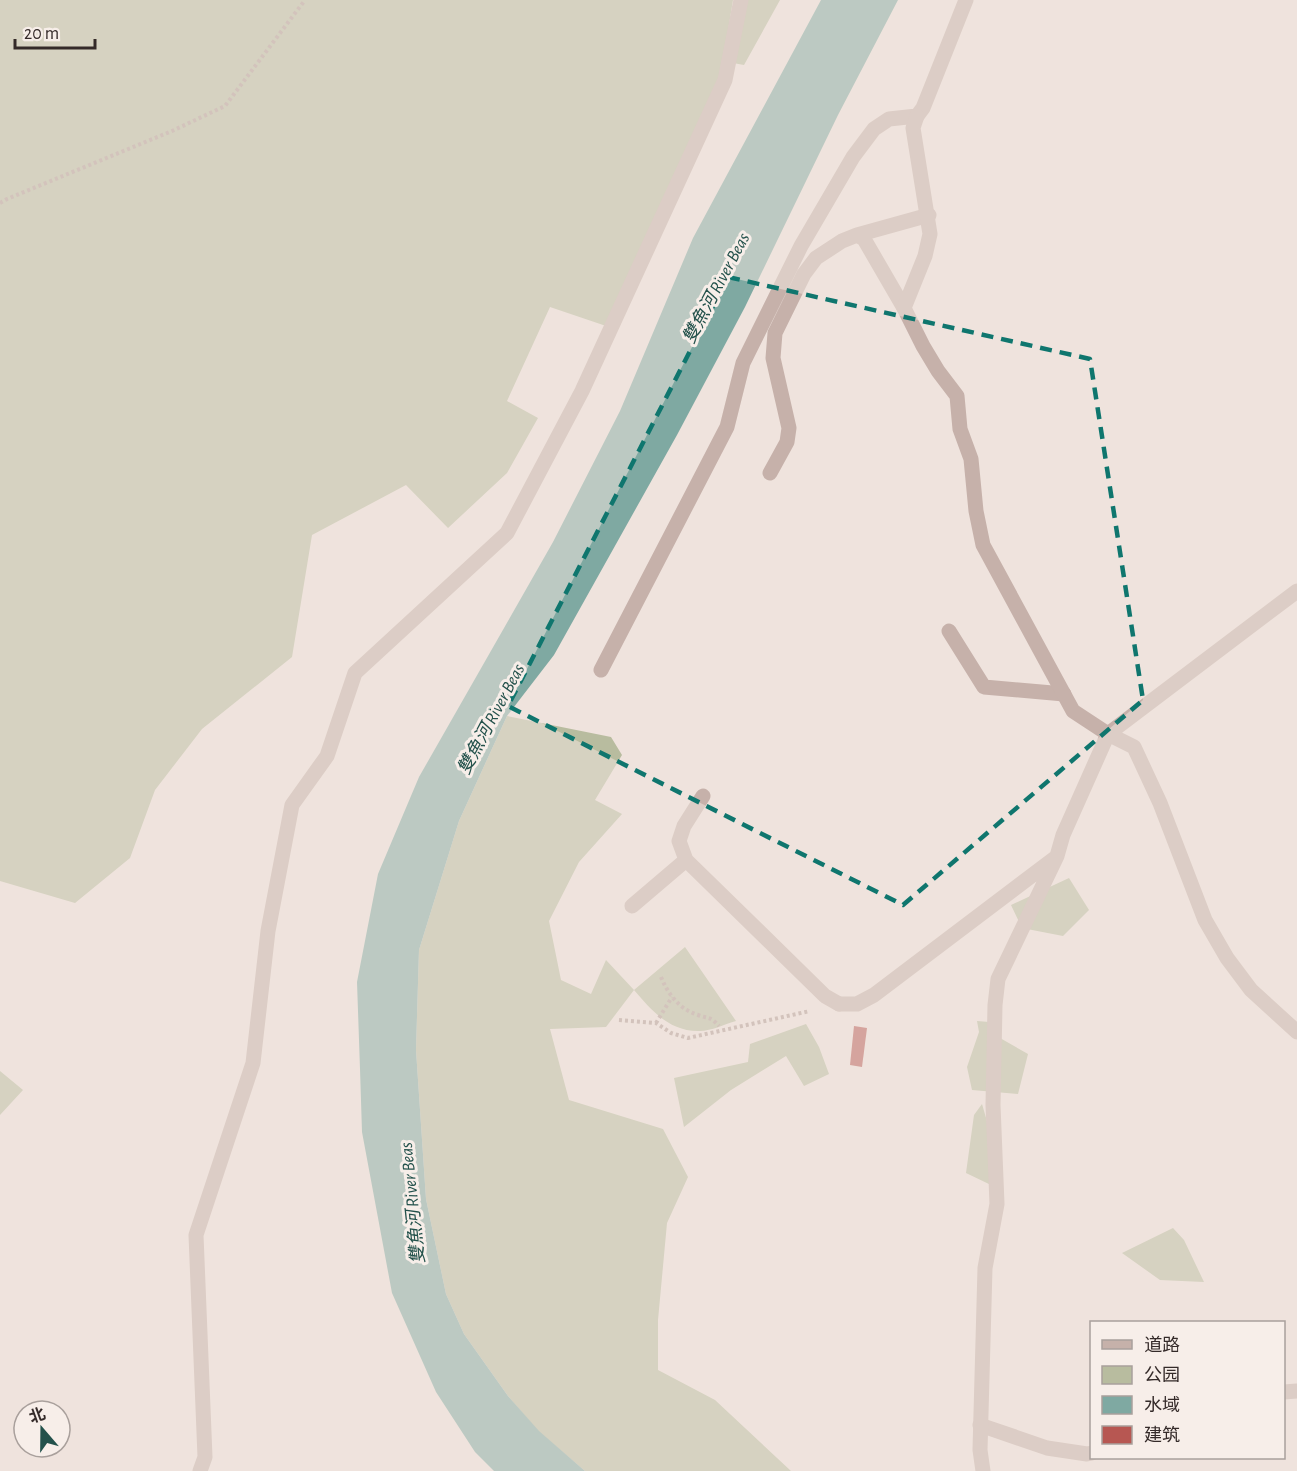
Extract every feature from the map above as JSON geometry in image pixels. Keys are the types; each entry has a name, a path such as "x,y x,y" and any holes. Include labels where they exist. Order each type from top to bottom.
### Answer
{"street":[{"path":"200,1471 206,1457 196,1234 253,1063 268,931 292,805 327,756 355,673 507,533 582,391 725,80 741,0"},
{"path":"904,308 925,256 930,234 929,215 914,128 966,0"},
{"path":"601,670 727,427 742,363 801,246 852,157 874,129 889,119 917,116"},
{"path":"770,473 787,442 789,428 773,358 775,333 804,274 816,258 842,241 929,215"},
{"path":"857,235 864,239 933,362 957,396 960,429 971,459 976,511 983,545 1073,711 1108,734 1134,747 1160,803 1205,920 1227,958 1251,990 1297,1032"},
{"path":"983,1471 980,1450 985,1268 997,1204 993,1105 994,1005 998,979 1057,856 1063,835 1108,734 1297,591"},
{"path":"949,631 984,687 1064,694"},
{"path":"703,796 684,826 680,841 686,860 825,996 839,1004 857,1004 874,995 1057,856"},
{"path":"632,906 686,860"},
{"path":"981,1425 1047,1448 1090,1453"}],"path":[{"path":"0,203 172,131 225,106 305,0"},
{"path":"661,976 667,992 681,1007 697,1015 712,1018 719,1026"},
{"path":"656,1023 672,997"},
{"path":"619,1020 656,1023 671,1033 688,1038 839,1004"}],"highlighted area":[{"path":"728,277 1090,359 1143,700 903,905 508,706"}],"green space":[{"path":"0,0 733,0 720,80 612,328 550,307 507,401 538,418 507,473 448,528 406,485 312,535 292,657 202,729 155,790 130,858 75,903 0,881"},
{"path":"746,0 780,0 744,65 733,63"},
{"path":"507,716 611,737 622,755 595,800 622,814 579,862 549,921 561,980 591,994 606,960 634,990 606,1027 550,1029 569,1100 663,1129 688,1177 667,1223 658,1320 658,1370 715,1400 791,1471 585,1471 538,1431 508,1396 464,1334 446,1294 426,1199 416,1050 419,950 459,821"},
{"path":"1069,878 1089,910 1063,936 1022,928 1011,905"},
{"path":"685,947 736,1021 704,1031 680,1028 662,1019 634,990"},
{"path":"977,1021 989,1022 1000,1038 1028,1054 1018,1094 972,1090 967,1067 979,1032"},
{"path":"806,1024 819,1047 829,1074 804,1086 786,1056 731,1090 684,1127 674,1078 748,1062 750,1044"},
{"path":"0,1071 23,1090 0,1115"},
{"path":"982,1104 991,1135 991,1185 966,1173 974,1115"},
{"path":"1173,1228 1184,1240 1204,1282 1160,1280 1122,1253"}],"water":[{"name":"雙魚河 River Beas","path":"821,0 898,0 838,115 745,307 677,435 554,655 507,716 459,821 419,950 416,1050 426,1199 446,1294 464,1334 508,1396 539,1431 585,1471 494,1471 475,1452 436,1392 392,1293 362,1132 357,982 378,874 419,777 553,542 620,411 693,238"}],"building":[{"path":"854,1026 867,1028 862,1067 850,1065"}]}
